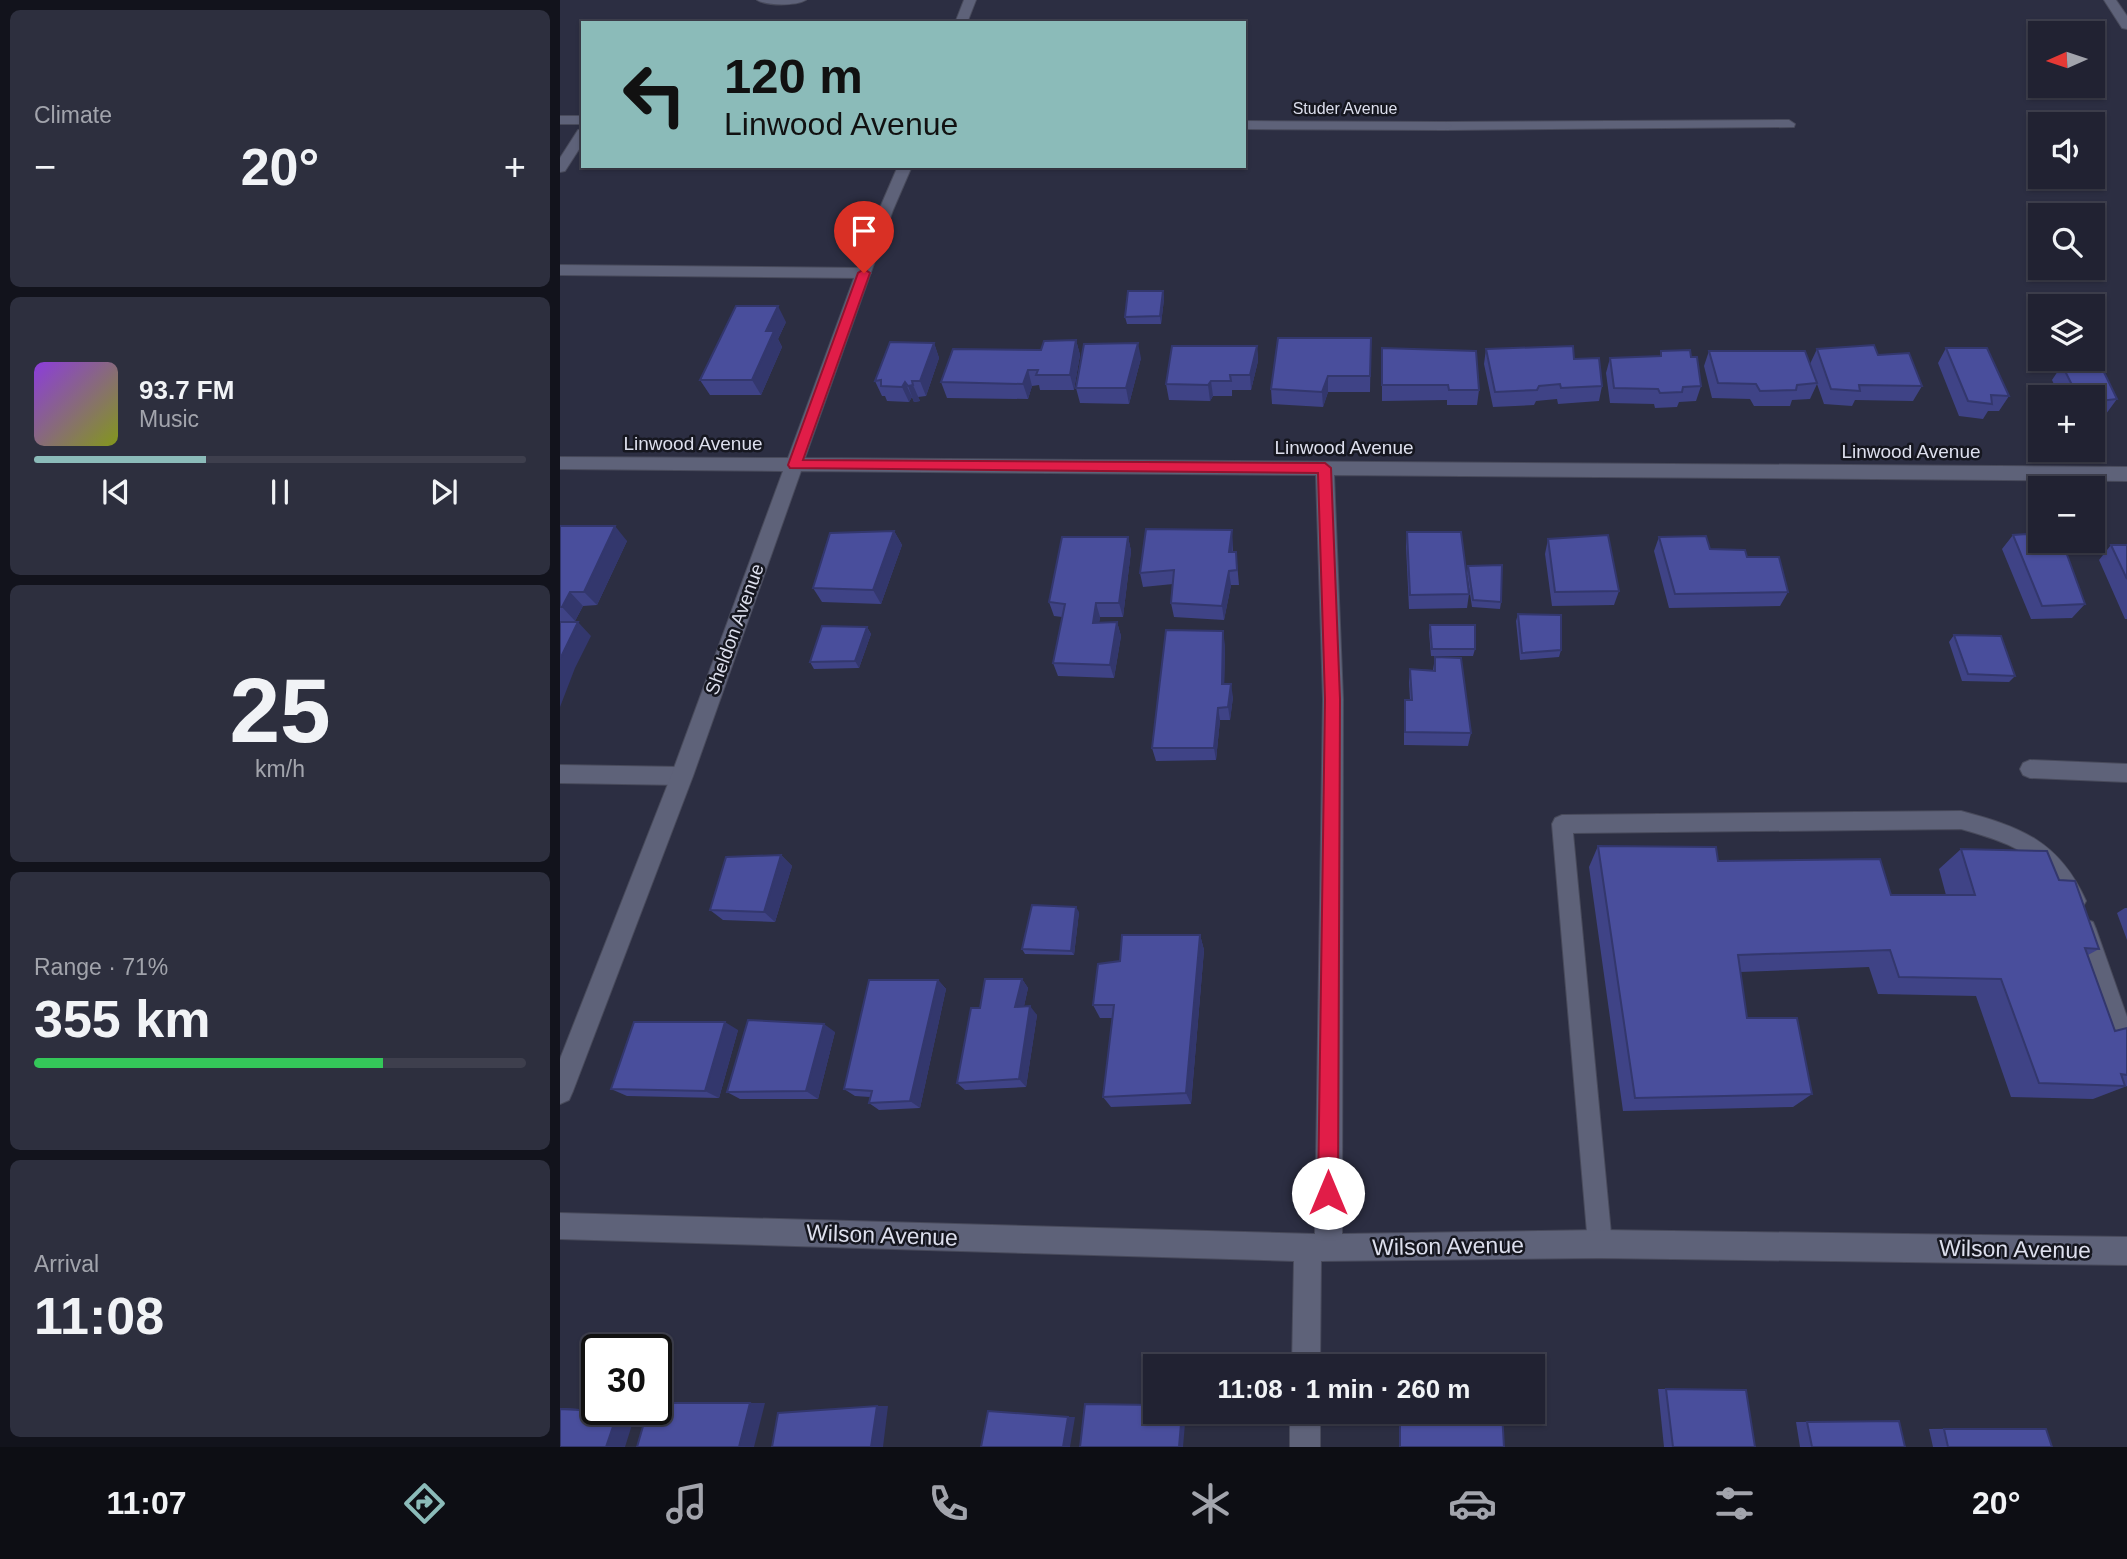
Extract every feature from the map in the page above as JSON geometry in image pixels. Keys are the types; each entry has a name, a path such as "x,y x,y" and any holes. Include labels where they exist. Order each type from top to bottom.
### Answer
{"street":[{"path":"962,21 970,0"},
{"path":"2110,0 2127,25"},
{"path":"560,120 581,120"},
{"name":"Studer Avenue","path":"1246,125 1445,126"},
{"name":"Sheldon Avenue","path":"560,1091 682,776 886,210 904,168"},
{"name":"Linwood Avenue","path":"560,463 2127,474"},
{"path":"1307,1354 1318,1248 1333,699 1325,468"},
{"name":"Wilson Avenue","path":"560,1226 1318,1248 1600,1244 2127,1251"},
{"path":"1305,1424 1305,1447"}],"lane":[{"path":"763,0 800,0"},
{"path":"1445,126 1789,124"},
{"path":"560,168 581,136"},
{"path":"560,271 864,273"},
{"path":"2030,769 2127,773"},
{"path":"560,774 682,776"},
{"path":"1600,1244 1562,824 1961,820 2014,834 2052,862 2073,897 2127,1049"}],"building":[{"path":"1128,291 1163,291 1160,316 1125,317"},
{"path":"736,306 778,306 766,331 774,331 752,380 700,380"},
{"path":"1278,338 1371,338 1370,376 1328,376 1322,392 1271,389"},
{"path":"1076,340 1070,375 1036,375 1038,370 1028,370 1023,384 941,382 953,349 1041,350 1044,341"},
{"path":"890,342 934,343 920,381 912,381 913,385 908,386 905,382 902,387 881,386 881,380 875,381"},
{"path":"1138,343 1126,388 1076,388 1084,344"},
{"path":"1874,345 1878,355 1909,353 1922,386 1859,385 1860,391 1831,389 1817,349"},
{"path":"1172,346 1257,346 1250,375 1230,375 1231,381 1211,381 1208,385 1166,384"},
{"path":"1573,346 1574,359 1599,358 1602,386 1561,388 1560,384 1539,386 1537,390 1495,392 1486,349"},
{"path":"1382,348 1476,351 1479,390 1449,390 1448,385 1382,385"},
{"path":"1946,348 1987,348 2009,396 1991,395 1992,404 1968,401"},
{"path":"1690,350 1691,357 1697,357 1701,386 1683,387 1682,392 1660,393 1658,389 1614,388 1610,358 1661,356 1661,351"},
{"path":"1709,351 1805,351 1817,383 1797,385 1796,390 1760,391 1756,384 1718,383"},
{"path":"2065,371 2103,371 2117,399 2105,400 2105,385 2072,385"},
{"path":"560,526 615,526 584,592 570,592 562,607 560,607"},
{"path":"1146,529 1232,530 1229,552 1236,552 1237,570 1229,571 1222,606 1171,603 1174,570 1140,573"},
{"path":"894,531 873,590 813,588 830,533"},
{"path":"1407,532 1461,532 1469,594 1410,595"},
{"path":"2027,534 2028,553 2066,553 2085,604 2042,606 2013,535"},
{"path":"1608,535 1619,591 1555,592 1548,539"},
{"path":"1706,536 1710,549 1745,550 1747,557 1779,557 1788,592 1675,594 1659,537"},
{"path":"1062,537 1128,537 1119,603 1096,603 1093,623 1117,622 1110,665 1053,663 1065,604 1049,602"},
{"path":"2111,545 2127,545 2127,579"},
{"path":"1502,565 1501,602 1473,600 1468,566"},
{"path":"1518,614 1561,615 1561,650 1522,653"},
{"path":"560,622 578,622 560,659"},
{"path":"1430,625 1475,625 1475,649 1432,649"},
{"path":"822,626 867,627 855,661 810,662"},
{"path":"1166,630 1223,631 1222,684 1231,684 1228,707 1218,708 1214,748 1152,748"},
{"path":"1954,635 2001,636 2015,676 1968,674"},
{"path":"1435,657 1461,658 1471,733 1405,732 1405,700 1412,700 1410,669 1435,671"},
{"path":"1598,846 1716,847 1718,861 1880,859 1891,895 1975,895 1961,849 2047,851 2059,880 2075,881 2099,949 2085,948 2115,1031 2127,1028 2127,1075 2121,1074 2125,1086 2039,1083 2001,979 1899,977 1890,950 1738,955 1747,1018 1797,1018 1812,1094 1635,1098"},
{"path":"781,855 764,912 710,910 726,857"},
{"path":"1032,905 1076,907 1071,951 1022,949"},
{"path":"1122,935 1200,935 1186,1093 1103,1097 1114,1005 1093,1005 1098,964 1120,961"},
{"path":"985,979 1022,979 1015,1007 1030,1006 1019,1079 957,1083 971,1008 980,1008"},
{"path":"869,980 938,980 910,1101 869,1103 872,1091 844,1089"},
{"path":"748,1020 824,1024 806,1091 727,1092"},
{"path":"634,1022 725,1022 705,1091 611,1089"},
{"path":"1666,1389 1746,1390 1755,1447 1673,1447"},
{"path":"672,1403 750,1403 739,1447 637,1447 643,1425 672,1425"},
{"path":"1085,1404 1143,1405 1143,1424 1181,1424 1179,1447 1080,1447"},
{"path":"877,1406 871,1447 772,1447 778,1413"},
{"path":"560,1409 581,1410 581,1425 614,1425 606,1447 560,1447"},
{"path":"988,1411 1068,1417 1063,1447 981,1447"},
{"path":"1899,1421 1905,1447 1812,1447 1807,1422"},
{"path":"1400,1424 1503,1424 1504,1447 1400,1447"},
{"path":"1944,1429 2046,1429 2052,1447 1948,1447"}],"route":[{"path":"864,273 794,465 1325,468 1333,699 1328,1193"}]}
